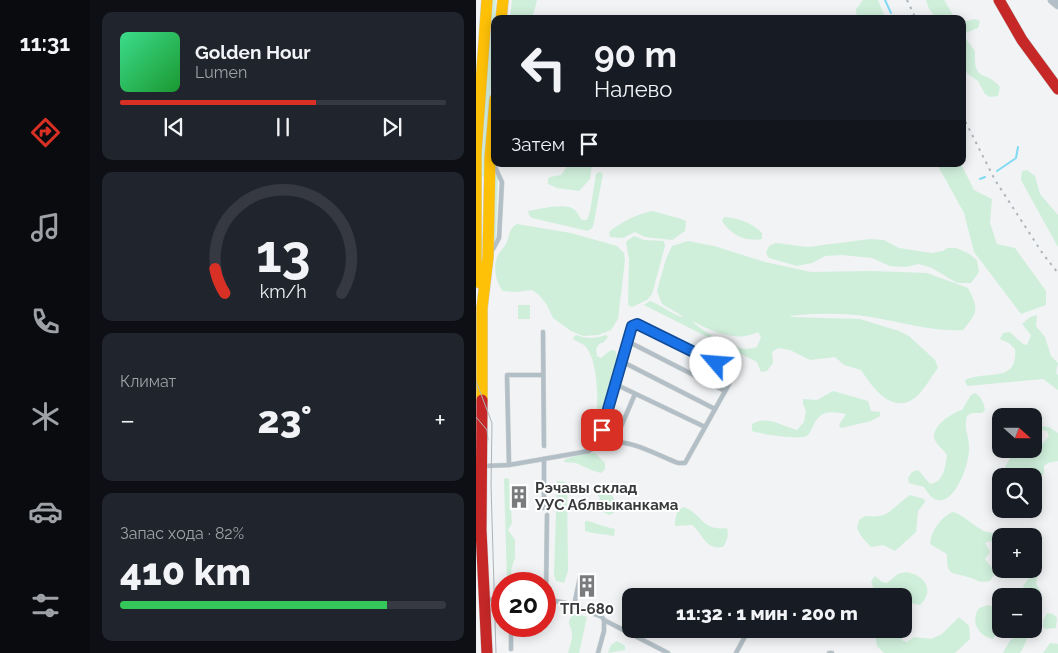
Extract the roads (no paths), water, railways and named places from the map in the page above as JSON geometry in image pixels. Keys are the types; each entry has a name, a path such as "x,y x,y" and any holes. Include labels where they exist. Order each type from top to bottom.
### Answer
{"main road":[{"path":"487,0 476,153 476,261 480,305 479,449 482,466 479,530 480,600 487,653"},
{"path":"501,15 503,0"},
{"path":"999,0 1022,40 1058,89"},
{"path":"480,305 488,257 491,146"}],"street":[{"path":"1052,0 1058,4"}],"lane":[{"path":"482,466 509,465 589,451 600,445 605,442 627,443 678,463 685,463 733,377 732,371 637,324 632,326 602,430 600,445"},
{"path":"543,332 544,446"},
{"path":"627,341 725,391"},
{"path":"621,361 715,409"},
{"path":"509,465 507,376 544,375"},
{"path":"615,384 704,428"},
{"path":"618,442 620,429 635,394"},
{"path":"544,459 544,508"},
{"path":"546,572 547,515"},
{"path":"574,606 580,577"},
{"path":"556,602 574,606 602,617 604,620 668,653"},
{"path":"598,653 604,630 604,620"},
{"path":"511,637 511,649"},
{"path":"736,653 744,638"}],"waterway":[{"path":"885,0 891,13"},
{"path":"997,171 1016,158 1018,147"},
{"path":"980,179 985,177"}],"tram line":[{"path":"476,381 492,423 491,485 496,653"},
{"path":"476,417 487,430 488,440"}],"railway":[{"path":"907,0 914,15"},
{"path":"966,123 995,180 1043,254 1058,273"}],"place":[{"name":"Рэчавы склад УУС Аблвыканкама","path":"519,497"},
{"name":"ТП-680","path":"587,586"}]}
